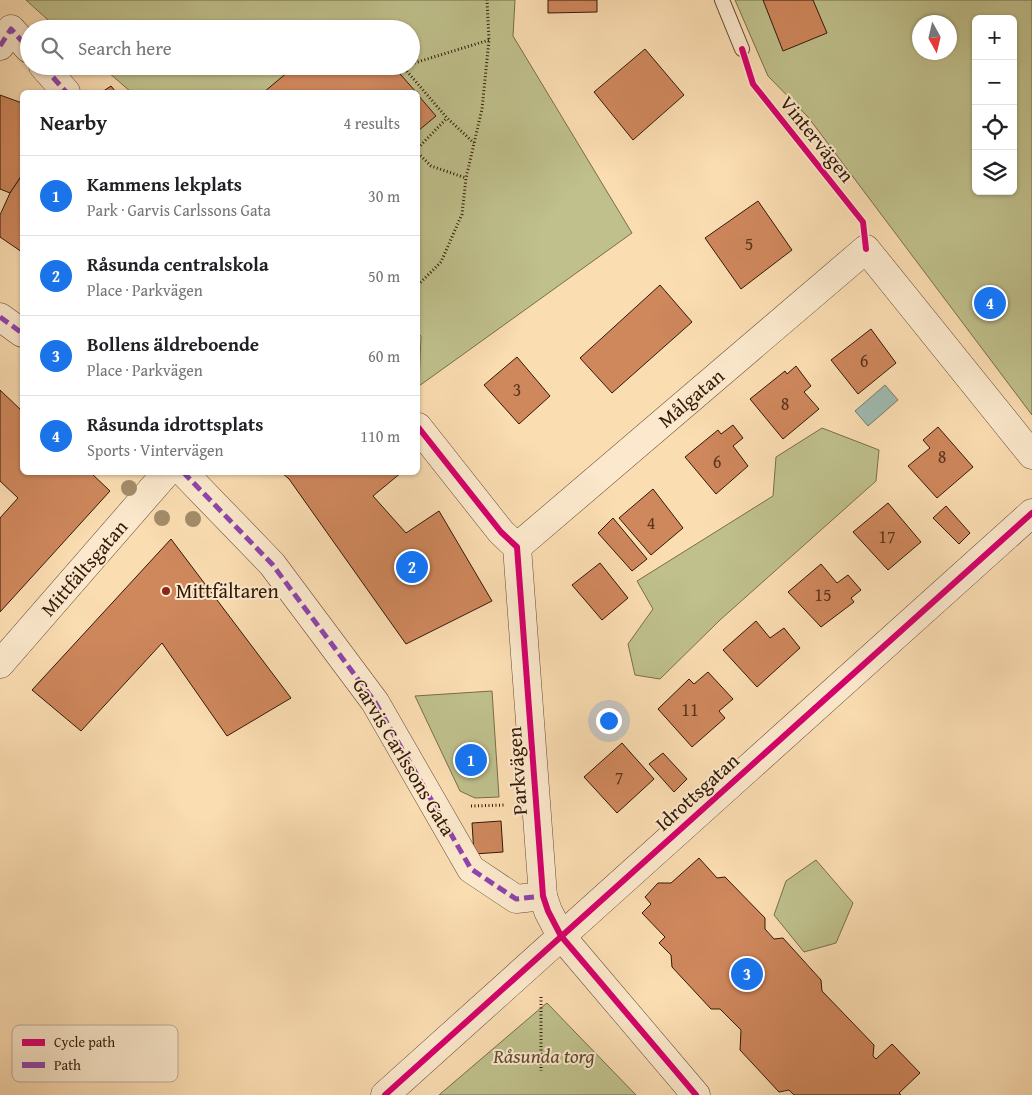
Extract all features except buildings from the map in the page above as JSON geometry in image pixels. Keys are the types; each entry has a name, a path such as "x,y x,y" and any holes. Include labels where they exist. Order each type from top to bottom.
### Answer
{"street":[{"path":"5,37 20,45"},
{"path":"51,75 64,90"},
{"name":"Målgatan","path":"517,547 866,249 1032,455"},
{"path":"0,317 20,332"},
{"path":"420,430 501,532 517,547"},
{"name":"Mittfältsgatan","path":"0,664 164,475"},
{"name":"Garvis Carlssons Gata","path":"186,475 272,564 375,702 471,868 516,899 543,896"},
{"name":"Idrottsgatan","path":"385,1095 1032,513"},
{"name":"Parkvägen","path":"517,547 543,896 548,911 561,936 696,1095"}],"lane":[{"path":"722,0 742,49"}],"path":[{"path":"420,283 441,262 462,214 466,178 482,109 489,40 488,0"},
{"path":"420,62 489,40"},
{"path":"409,75 447,118 474,143"},
{"path":"420,146 447,118"},
{"path":"420,155 431,166 466,178"},
{"path":"530,965 542,1000 541,1071"}],"green space":[{"path":"26,0 515,0 513,36 632,233 420,385 420,90 129,90 111,75 420,75 420,20 48,20"},
{"path":"735,0 1032,0 1032,415 808,117 768,76"},
{"path":"822,428 879,450 876,481 720,620 660,679 635,675 628,644 653,609 637,581 773,496 776,457"},
{"path":"492,691 499,797 475,798 460,791 415,696"},
{"path":"816,860 853,903 836,943 804,952 774,915 786,881"},
{"name":"Råsunda torg","path":"547,1003 636,1095 439,1095 542,1007"}],"water":[{"path":"885,385 898,400 868,426 855,411"}],"marked path":[{"path":"0,46 11,29 20,39"},
{"path":"51,75 64,90"},
{"path":"0,317 20,332"},
{"path":"186,475 272,564 375,702 471,869 516,899 543,896"}],"cycle path":[{"name":"Vintervägen","path":"742,49 753,84 863,222 866,249"},
{"path":"420,430 501,532 517,547 543,896 548,911 561,936 696,1095"},
{"path":"385,1095 1032,513"}],"place":[{"name":"Råsunda idrottsplats","path":"990,303"},
{"name":"Råsunda centralskola","path":"412,567"},
{"name":"Mittfältaren","path":"166,591"},
{"name":"Kammens lekplats","path":"471,760"},
{"name":"Bollens äldreboende","path":"747,974"}]}
